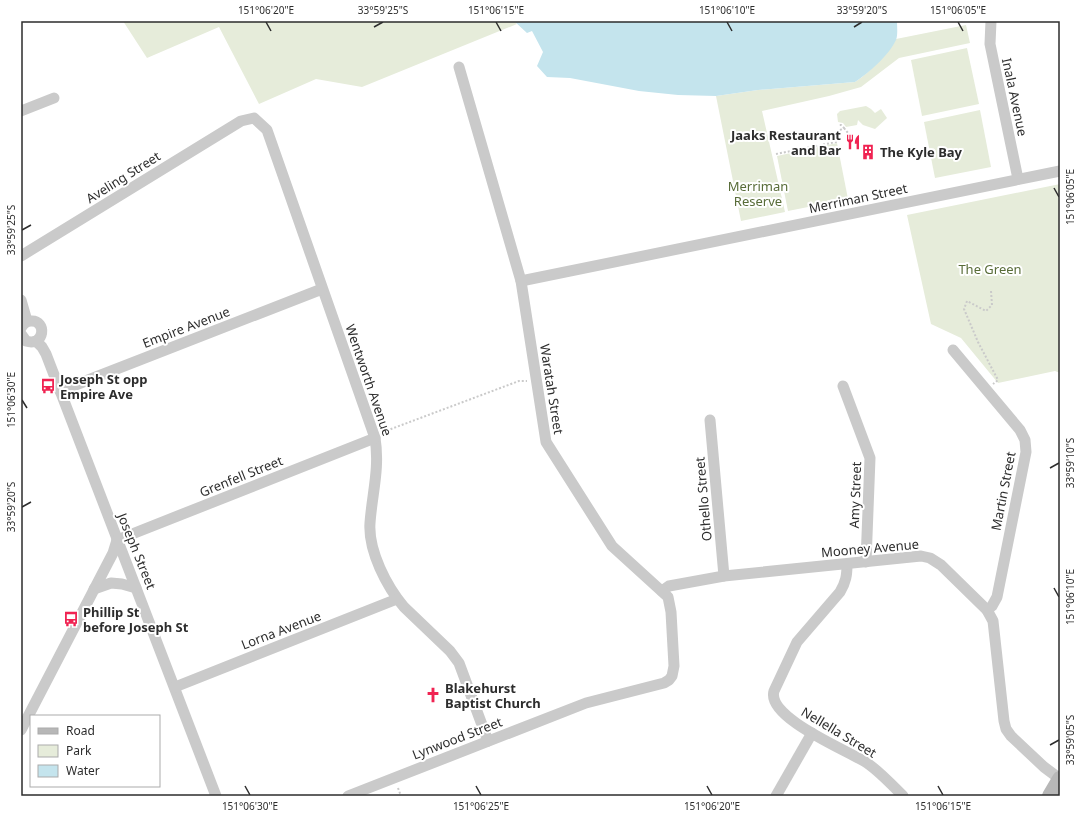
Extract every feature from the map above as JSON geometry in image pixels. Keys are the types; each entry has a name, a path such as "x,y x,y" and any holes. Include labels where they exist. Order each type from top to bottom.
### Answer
{"street":[{"name":"Inala Avenue","path":"991,21 990,44 1018,179"},
{"name":"Waratah Street","path":"459,67 521,282 536,381 548,445 612,546 668,597 671,612 674,666 669,680"},
{"path":"21,112 54,98"},
{"name":"Wentworth Avenue","path":"240,121 254,118 267,130 371,425 378,453 370,536 372,548 378,564 397,599 450,651 460,663 488,741"},
{"name":"Aveling Street","path":"21,256 240,121"},
{"name":"Merriman Street","path":"521,282 1060,171"},
{"name":"Empire Avenue","path":"60,391 322,289"},
{"path":"21,300 23,333 29,342 36,341 41,336 42,329 35,321 23,333"},
{"name":"Joseph Street","path":"36,341 46,354 216,796"},
{"name":"Martin Street","path":"954,350 1020,430 1025,440 1026,452 997,597 992,606 987,610"},
{"name":"Amy Street","path":"843,386 870,458 866,562"},
{"name":"Othello Street","path":"710,420 724,576"},
{"name":"Grenfell Street","path":"117,540 375,438"},
{"path":"21,730 113,553 117,540"},
{"name":"Mooney Avenue","path":"662,591 669,586 724,576 921,556 930,558 941,565 987,610 994,627 1006,729 1011,736 1044,767 1060,779"},
{"name":"Nellella Street","path":"847,564 847,577 840,592 797,642 773,694 778,706 792,721 867,763 904,796"},
{"path":"94,589 111,583 136,588"},
{"name":"Lorna Avenue","path":"175,687 397,599"},
{"name":"Lynwood Street","path":"348,796 597,699 660,685 669,680"},
{"path":"776,796 812,733"},
{"path":"1050,796 1060,779"}],"path":[{"path":"838,125 841,125 852,138"},
{"path":"776,154 836,142 835,133 844,128"},
{"path":"986,389 998,380 978,342 964,309 967,301 986,311 992,305 991,291"},
{"path":"375,438 382,432 519,381 536,381"}],"green space":[{"path":"123,21 514,21 517,24 362,87 316,79 259,104 219,27 147,58"},
{"name":"Merriman Reserve","path":"966,25 970,43 899,58 861,87 829,96 762,111 785,212 741,221 716,96 758,90 855,82 877,63 896,39"},
{"path":"967,48 979,104 922,116 911,60"},
{"path":"866,106 875,113 881,109 887,118 875,129 863,125 858,120 857,125 846,127 843,123 838,122 837,114 840,111"},
{"path":"980,110 991,167 935,178 924,122"},
{"path":"837,143 848,199 788,211 777,156"},
{"name":"The Green","path":"1060,184 1060,373 1055,371 998,383 961,338 931,324 907,215"}],"water":[{"path":"514,21 897,21 897,33 893,46 884,58 855,82 758,90 716,96 678,95 639,91 570,78 547,77 537,66 543,52 532,31 527,33"}],"place":[{"name":"Jaaks Restaurant and Bar","path":"853,142"},
{"name":"The Kyle Bay","path":"868,152"},
{"name":"Joseph St opp Empire Ave","path":"48,386"},
{"name":"Phillip St before Joseph St","path":"71,619"},
{"name":"Blakehurst Baptist Church","path":"433,695"}]}
